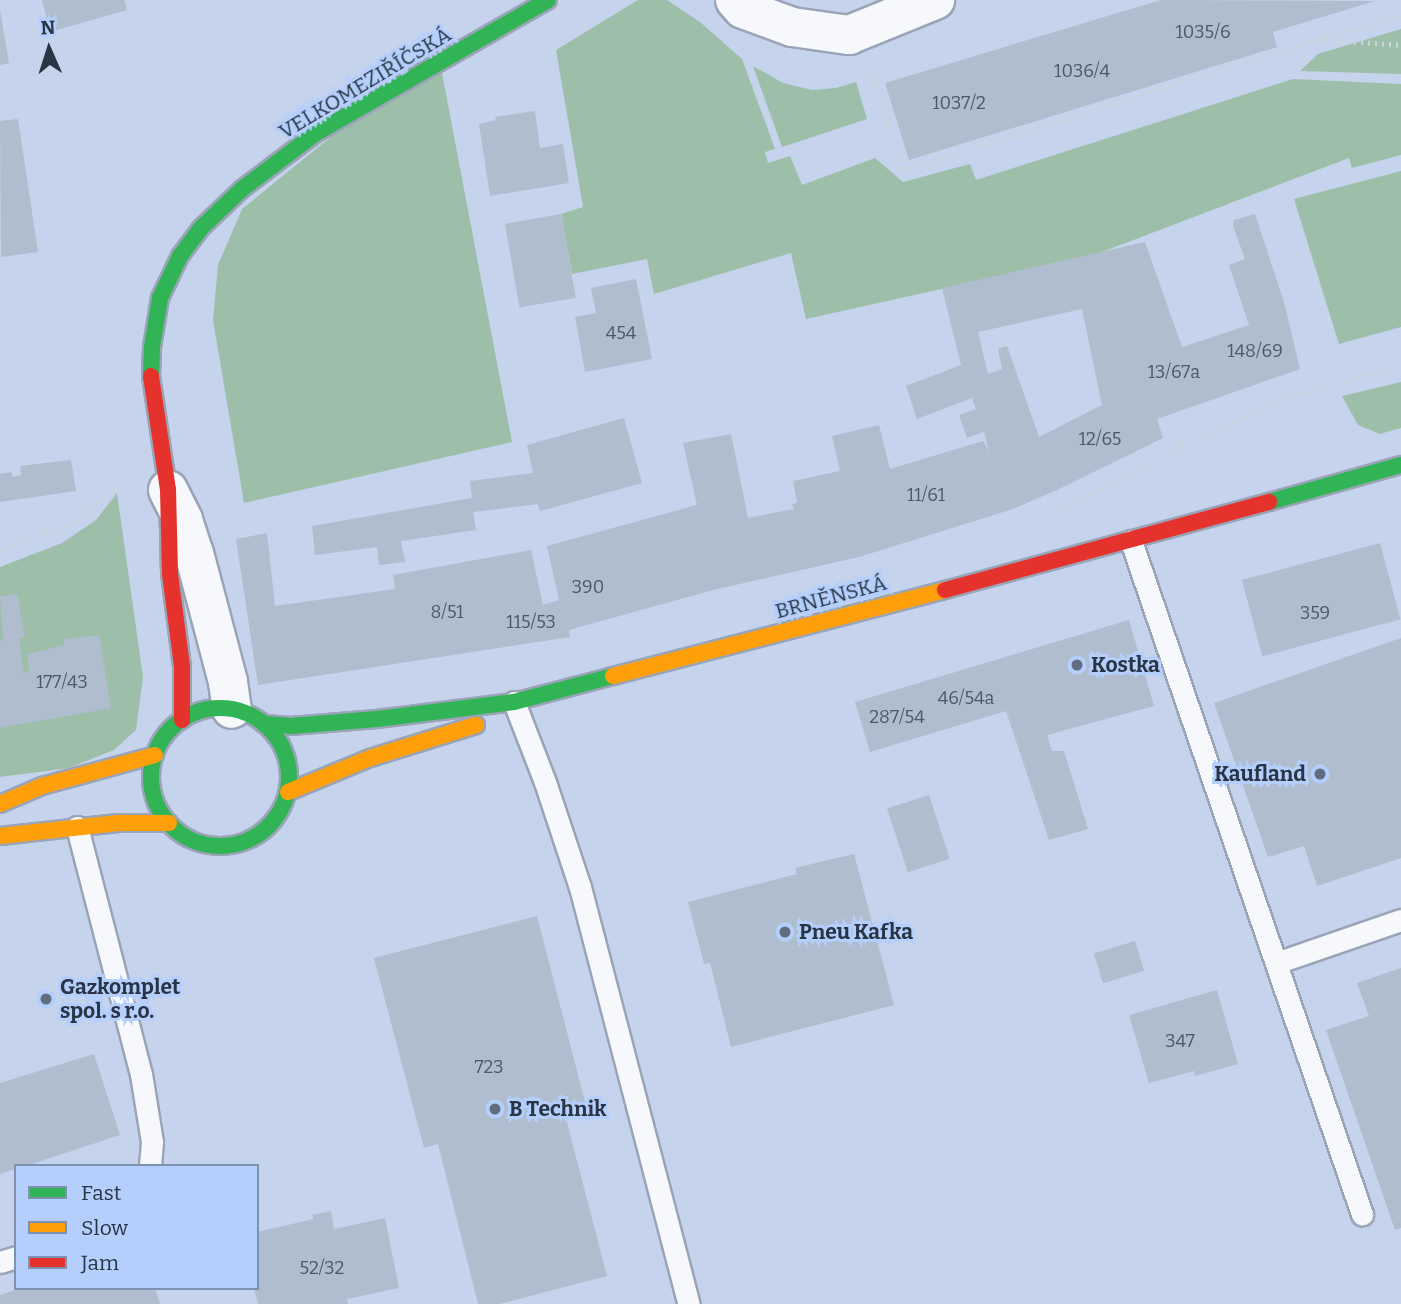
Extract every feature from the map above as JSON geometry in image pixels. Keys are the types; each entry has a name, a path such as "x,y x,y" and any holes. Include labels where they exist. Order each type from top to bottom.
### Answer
{"street":[{"name":"VELKOMEZIŘÍČSKÁ","path":"182,720 182,667 170,574 168,490 151,388 152,347 160,298 180,256 200,229 242,189 316,133 548,0"},
{"path":"735,0 743,9 792,27 849,35 935,0"},
{"name":"BRNĚNSKÁ","path":"248,716 291,726 377,719 514,702 1130,541 1401,464"},
{"path":"168,490 194,553 228,682 248,716 276,736 285,752 289,769 288,792 279,814 264,831 244,842 221,846 198,843 178,832 169,823 153,795 151,772 155,755 169,730 182,720 209,709 248,716"},
{"path":"288,792 370,758 488,720 514,702"},
{"path":"0,804 42,786 155,755"},
{"path":"0,836 77,827 169,823"}],"lane":[{"path":"1130,541 1362,1214"},
{"path":"514,702 545,782 580,887 689,1304"},
{"path":"77,827 141,1074 152,1142 150,1164"},
{"path":"1276,963 1401,920"}],"path":[{"path":"871,69 902,170 1319,39 1401,16"},
{"path":"1319,39 1401,45"},
{"path":"1047,519 1175,447 1303,392 1401,366"},
{"path":"0,550 76,521 113,489 122,470"}],"green space":[{"path":"638,0 667,0 700,22 742,59 775,149 765,152 768,163 790,156 802,185 875,158 903,182 970,164 976,180 1293,79 1401,84 1401,155 1352,168 1349,158 1094,255 806,319 791,253 654,294 647,259 572,274 561,214 583,207 556,50"},
{"path":"1401,29 1401,74 1300,71 1318,54"},
{"path":"753,66 783,83 812,90 836,88 856,82 867,119 782,147"},
{"path":"442,73 512,442 244,503 213,320 218,265 242,209 338,131"},
{"path":"1401,171 1401,327 1339,344 1294,199"},
{"path":"1401,382 1401,428 1380,434 1358,425 1342,396"},
{"path":"117,493 143,677 136,730 114,750 69,768 0,777 0,567 62,543 96,520"}],"building":[{"path":"42,0 124,0 127,10 50,32"},
{"path":"1161,0 1375,1 1273,32 1277,47 909,160 885,83"},
{"path":"0,10 9,63 0,65"},
{"path":"535,111 540,148 563,144 569,183 490,196 479,124 496,120 495,117"},
{"path":"18,119 38,252 1,257 0,121"},
{"path":"561,214 576,298 520,308 505,224"},
{"path":"1255,214 1284,302 1300,369 1157,419 1163,438 1055,491 1010,510 859,557 713,590 569,630 570,637 258,685 236,539 267,533 275,606 395,589 393,575 531,550 543,605 559,600 547,546 697,505 683,443 731,434 748,518 794,509 792,504 797,503 793,481 840,471 832,436 879,425 890,469 983,441 989,451 984,432 967,438 959,415 976,409 972,398 917,419 906,386 961,365 942,288 1145,242 1182,347 1249,325 1229,265 1245,259 1233,226 1234,220","holes":["1082,309 1102,405 1039,437 1007,346 998,349 1002,369 988,374 978,332"]},
{"path":"636,279 652,359 585,372 575,317 596,313 591,288"},
{"path":"624,418 642,483 540,511 538,504 473,512 476,530 401,541 405,562 379,565 377,547 315,555 312,526 472,498 470,481 533,473 527,445"},
{"path":"71,460 76,491 0,502 0,474 12,472 12,477 21,475 20,466"},
{"path":"1380,543 1400,619 1262,656 1242,580"},
{"path":"17,594 25,636 19,640 24,673 30,671 27,654 64,645 64,639 99,635 111,708 0,728 0,641 3,641 0,596"},
{"path":"1129,620 1154,706 1047,735 1052,751 1064,751 1088,829 1049,840 1006,711 870,752 855,702"},
{"name":"Kaufland","path":"1401,638 1401,858 1317,886 1304,846 1268,857 1214,703"},
{"path":"929,795 950,859 908,872 887,809"},
{"name":"Pneu Kafka","path":"854,854 894,1005 731,1047 710,963 704,964 688,902 797,874 795,868"},
{"name":"B Technik","path":"537,916 586,1106 564,1111 607,1276 499,1304 478,1304 438,1144 424,1148 374,958"},
{"path":"1135,941 1144,971 1103,983 1094,954"},
{"path":"1401,968 1401,1228 1395,1230 1326,1030 1369,1016 1357,983"},
{"path":"1217,990 1238,1064 1195,1076 1194,1071 1149,1083 1129,1015"},
{"path":"94,1054 120,1135 32,1164 14,1164 14,1170 0,1174 0,1083"},
{"path":"331,1211 334,1229 385,1218 399,1288 347,1299 348,1304 258,1304 254,1290 259,1290 259,1232 314,1219 312,1215"},
{"path":"15,1290 156,1290 160,1304 0,1304 0,1295"}],"traffic: fast":[{"path":"151,376 152,347 160,298 180,256 200,229 242,189 316,133 548,0"},
{"path":"1269,502 1401,465"},
{"path":"264,724 291,726 377,719 514,702 613,676"},
{"path":"220,708 246,713 269,728 284,751 289,777 284,803 269,826 246,841 220,846 194,841 171,826 156,803 151,777 156,751 171,728 194,713 220,708"}],"traffic: slow":[{"path":"613,676 945,590"},
{"path":"288,792 370,758 476,725"},
{"path":"0,804 42,786 155,755"},
{"path":"0,836 118,823 169,823"}],"traffic: jam":[{"path":"151,376 168,490 170,574 182,667 182,720"},
{"path":"945,590 1269,502"}],"place":[{"name":"Kostka","path":"1077,665"},
{"name":"Kaufland","path":"1320,774"},
{"name":"Pneu Kafka","path":"785,932"},
{"name":"Gazkomplet spol. s r.o.","path":"46,999"},
{"name":"B Technik","path":"495,1109"}]}
